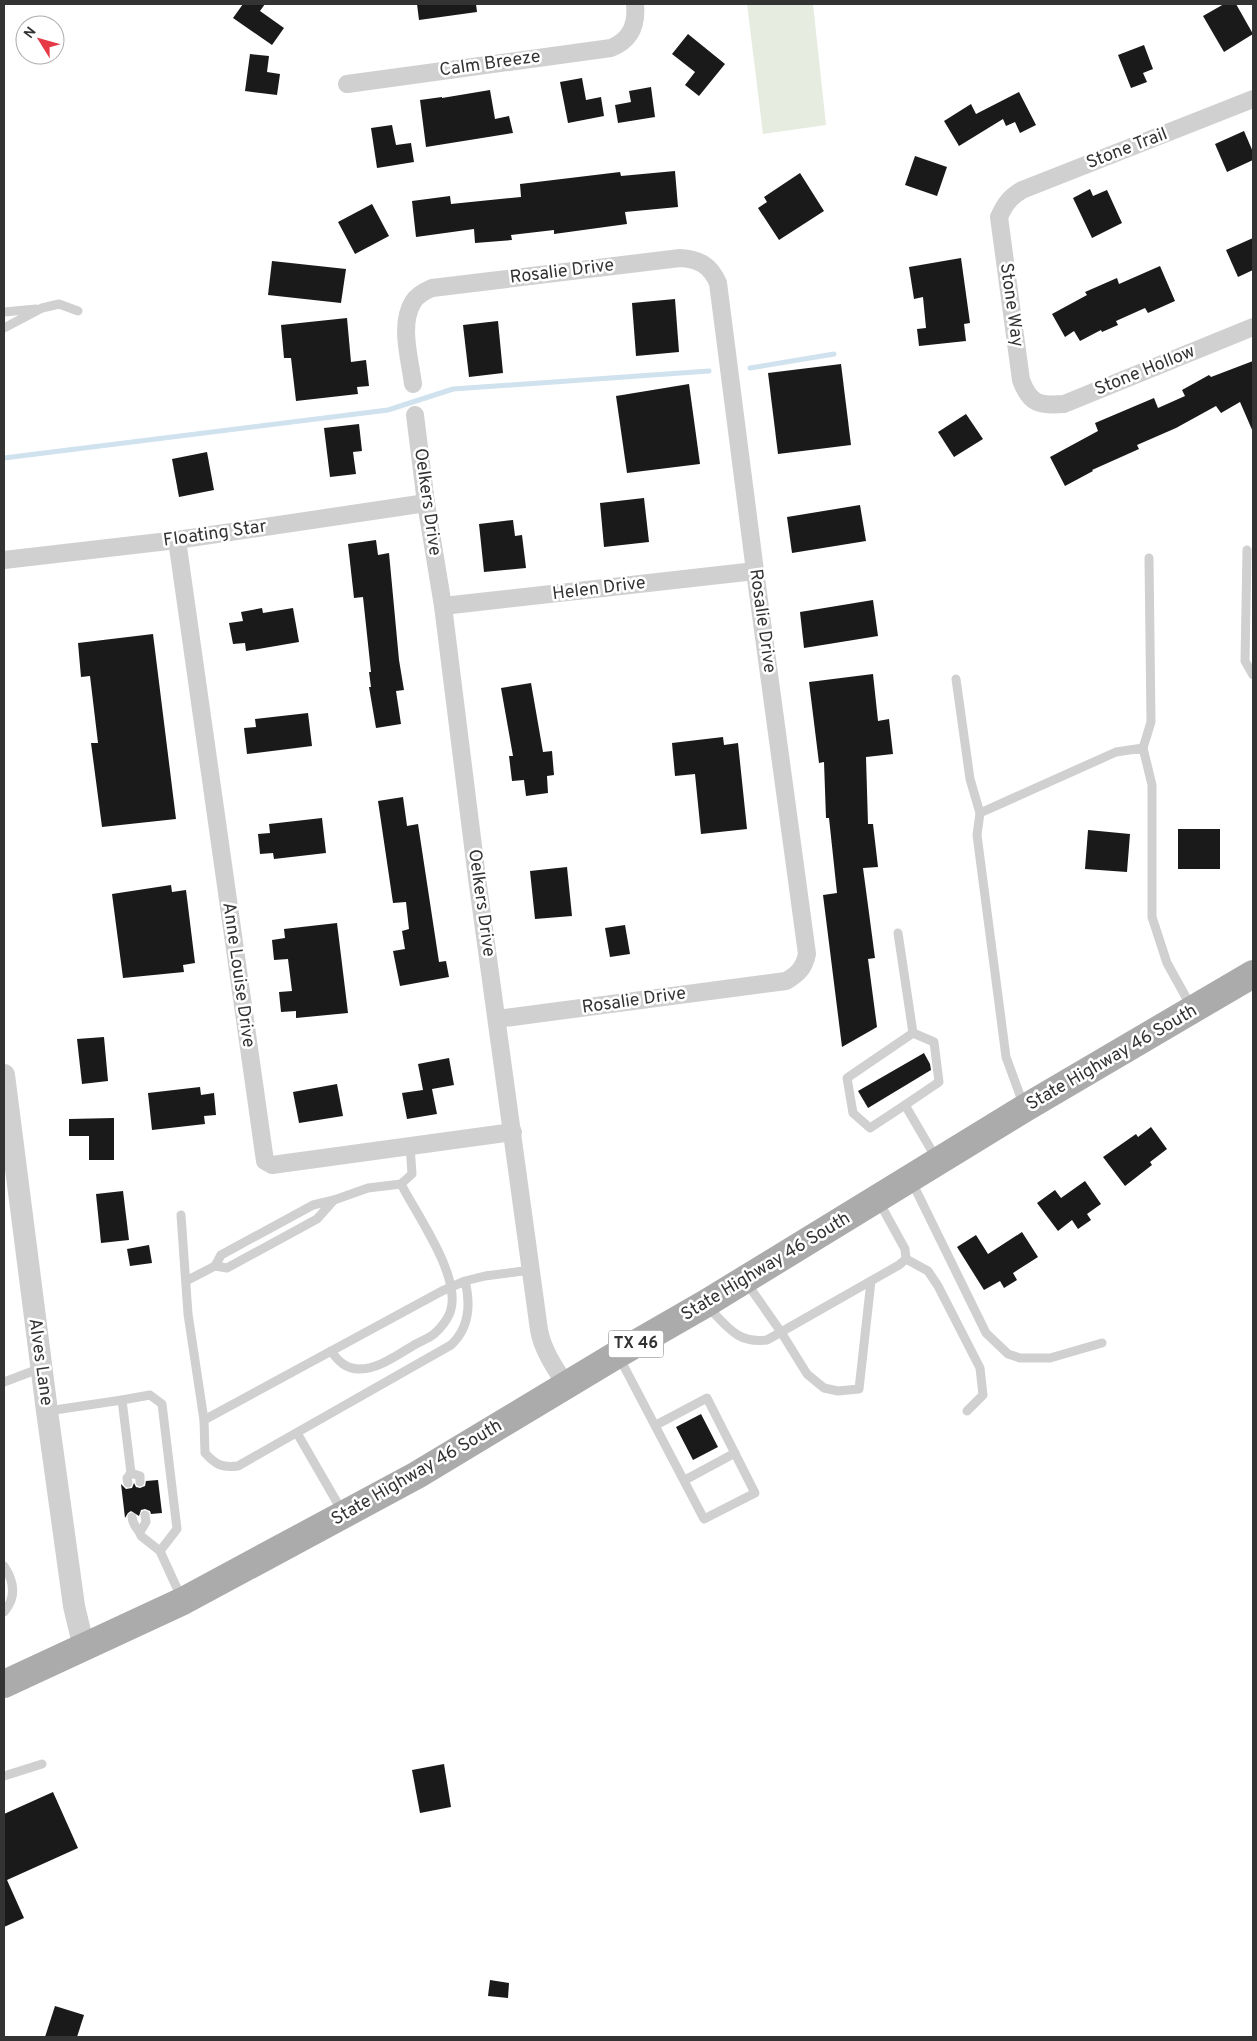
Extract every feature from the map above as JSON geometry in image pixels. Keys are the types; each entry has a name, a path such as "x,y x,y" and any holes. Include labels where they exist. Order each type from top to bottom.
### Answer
{"main road":[{"name":"State Highway 46 South","path":"4,1684 183,1602 417,1476 566,1385 878,1200 1025,1108 1253,974"}],"street":[{"name":"Calm Breeze","path":"347,84 611,48 621,44 629,36 634,26 636,14 634,4"},
{"name":"Stone Trail","path":"1005,204 1012,196 1022,190 1253,99"},
{"name":"Stone Way","path":"1005,204 999,217 1021,380 1026,392 1036,402"},
{"name":"Rosalie Drive","path":"413,384 406,323 414,301 422,293 432,288 680,258 704,263 714,272 718,283 755,571 808,954 805,965 797,975 786,981 497,1019"},
{"name":"Stone Hollow","path":"1036,402 1048,405 1064,404 1253,327"},
{"name":"Oelkers Drive","path":"415,415 426,503 443,606 477,878 541,1342 566,1385"},
{"name":"Floating Star","path":"4,560 177,540 426,503"},
{"name":"Anne Louise Drive","path":"177,540 265,1161 272,1165 513,1132"},
{"name":"Helen Drive","path":"443,606 755,571"},
{"name":"Alves Lane","path":"4,1075 10,1185 42,1368 74,1606 84,1648"}],"lane":[{"path":"4,312 42,308 59,304 78,311"},
{"path":"4,328 42,308"},
{"path":"1247,550 1245,661 1253,675"},
{"path":"1149,558 1151,722 1143,748 1152,785 1152,916 1167,963 1194,1010"},
{"path":"956,679 970,779 980,813 977,835 1006,1057 1025,1108"},
{"path":"980,813 1116,752 1143,748"},
{"path":"898,933 913,1033"},
{"path":"913,1033 934,1042 939,1082 870,1128 854,1113 847,1078 913,1033"},
{"path":"905,1105 939,1163"},
{"path":"186,1281 215,1266 221,1256 313,1205 368,1188 401,1184 412,1174 410,1146"},
{"path":"910,1180 986,1333 1008,1354 1020,1358 1050,1358 1102,1343"},
{"path":"331,1351 345,1366 358,1369 370,1367 390,1359 434,1334 443,1325 451,1309 451,1288 444,1262 401,1184"},
{"path":"215,1266 227,1268 254,1254 317,1219 334,1200"},
{"path":"878,1200 905,1249 906,1259"},
{"path":"181,1214 188,1314 204,1420 205,1453 213,1462 226,1468 238,1466 451,1345 463,1330 468,1315 469,1297 465,1281"},
{"path":"705,1304 738,1336 753,1342 767,1340 899,1265 906,1259"},
{"path":"906,1259 928,1271 938,1286 980,1368 983,1395 967,1410"},
{"path":"204,1420 442,1291 465,1281 485,1276 531,1270"},
{"path":"745,1279 807,1374 824,1388 838,1391 859,1389 871,1281"},
{"path":"618,1354 656,1425 686,1480 704,1519 755,1493 707,1398 656,1425"},
{"path":"4,1382 42,1368"},
{"path":"47,1411 150,1395 162,1404 177,1529 160,1552"},
{"path":"122,1400 131,1473 127,1478 128,1484"},
{"path":"297,1433 345,1515"},
{"path":"686,1480 735,1454"},
{"path":"131,1473 140,1476 140,1482"},
{"path":"140,1532 146,1522 145,1515"},
{"path":"132,1517 133,1526 140,1532 141,1536 160,1552 183,1602"},
{"path":"4,1566 12,1578 14,1592 4,1612"},
{"path":"4,1776 42,1764"}],"shaded area":[{"path":"747,4 813,4 826,125 763,134"}],"building":[{"path":"243,4 265,4 260,11 284,28 272,45 233,18"},
{"path":"417,4 476,4 477,12 419,20"},
{"path":"1224,4 1236,4 1253,34 1224,52 1203,16"},
{"path":"688,34 725,64 699,96 685,85 695,72 672,54"},
{"path":"1144,45 1153,69 1143,73 1147,82 1131,88 1118,55"},
{"path":"250,54 269,56 267,72 280,74 277,95 245,91"},
{"path":"582,78 586,100 601,97 604,116 568,123 560,82"},
{"path":"651,87 655,117 618,123 615,105 631,102 629,91"},
{"path":"490,90 495,119 509,116 513,133 426,147 420,100"},
{"path":"1019,92 1036,125 1020,133 1015,122 1006,126 1003,119 959,146 944,121 971,104 976,114"},
{"path":"392,125 396,145 411,143 414,162 377,168 371,128"},
{"path":"1244,131 1253,152 1253,160 1227,172 1215,144"},
{"path":"915,156 947,167 937,196 905,185"},
{"path":"675,171 678,207 625,212 627,224 554,234 554,230 511,235 512,240 475,243 474,229 416,237 412,201 450,196 451,204 521,197 520,184 620,172 621,176"},
{"path":"800,173 824,211 779,240 758,208 767,202 764,197"},
{"path":"1090,189 1093,196 1107,190 1122,223 1092,238 1073,198"},
{"path":"372,204 389,236 355,254 338,222"},
{"path":"1253,238 1253,270 1238,277 1226,250"},
{"path":"961,258 970,323 964,324 966,341 919,346 917,329 926,328 923,297 914,299 909,267"},
{"path":"272,261 346,269 341,303 268,295"},
{"path":"1160,266 1175,301 1148,313 1145,308 1116,321 1118,325 1102,332 1101,330 1080,341 1074,331 1065,337 1052,314 1087,295 1085,292 1117,278 1119,284"},
{"path":"675,299 679,352 636,356 632,303"},
{"path":"347,318 351,362 366,360 369,386 357,387 358,394 296,401 291,358 284,358 281,325"},
{"path":"498,321 503,373 469,377 463,325"},
{"path":"1253,361 1253,432 1240,402 1221,413 1216,406 1176,428 1137,445 1139,449 1092,470 1065,486 1050,457 1098,431 1095,423 1154,398 1158,408 1185,396 1182,390 1209,375 1211,377"},
{"path":"841,364 851,445 778,454 768,373"},
{"path":"689,384 700,464 627,473 616,396"},
{"path":"966,414 983,439 954,457 938,432"},
{"path":"359,424 362,451 353,452 356,474 330,477 324,428"},
{"path":"207,452 214,490 179,497 172,459"},
{"path":"644,498 649,542 604,547 600,503"},
{"path":"860,505 866,541 792,553 787,517"},
{"path":"513,520 515,536 522,535 526,568 484,572 479,524"},
{"path":"376,540 378,555 389,553 399,660 404,690 396,691 401,724 376,728 369,687 371,687 369,672 371,672 363,597 354,598 348,544"},
{"path":"873,600 878,636 804,648 800,612"},
{"path":"262,608 263,613 293,608 299,642 246,651 245,643 233,644 229,623 243,621 241,612"},
{"path":"153,634 176,819 102,827 91,743 98,743 90,676 81,677 78,643"},
{"path":"873,674 878,721 889,719 893,754 866,757 868,824 873,824 878,867 863,868 875,958 868,959 877,1027 842,1047 823,895 837,893 829,818 826,818 824,762 819,763 809,682"},
{"path":"531,683 543,752 552,751 554,775 547,776 548,793 526,796 524,780 512,781 509,756 513,756 501,688"},
{"path":"308,713 312,746 247,754 244,728 256,727 255,719"},
{"path":"723,737 724,745 738,743 747,829 701,834 695,774 675,776 672,743"},
{"path":"403,797 407,826 418,824 439,962 446,961 449,977 400,986 393,951 405,949 402,931 409,929 406,902 393,903 378,801"},
{"path":"322,818 326,853 274,859 273,853 260,854 258,834 270,833 269,824"},
{"path":"1178,829 1220,829 1220,869 1178,869"},
{"path":"1088,830 1130,834 1127,872 1085,869"},
{"path":"567,867 572,916 535,919 530,871"},
{"path":"171,885 172,892 186,890 195,963 183,965 184,972 123,978 112,894"},
{"path":"337,923 348,1013 296,1018 296,1011 281,1012 279,992 292,991 288,959 274,960 272,940 285,938 284,929"},
{"path":"625,925 630,954 610,957 605,928"},
{"path":"104,1037 108,1081 82,1084 77,1039"},
{"path":"924,1053 931,1070 868,1108 858,1091"},
{"path":"449,1058 454,1085 432,1089 437,1114 407,1119 402,1093 423,1090 418,1064"},
{"path":"337,1084 343,1116 299,1123 293,1092"},
{"path":"200,1087 201,1095 214,1093 216,1115 204,1116 205,1124 152,1130 148,1093"},
{"path":"114,1118 114,1160 89,1160 89,1136 69,1136 69,1119"},
{"path":"1151,1127 1167,1149 1150,1162 1152,1165 1125,1186 1103,1157 1136,1134 1138,1137"},
{"path":"1085,1181 1101,1204 1087,1214 1091,1220 1078,1229 1072,1220 1058,1231 1037,1203 1055,1190 1061,1198"},
{"path":"123,1191 129,1240 101,1243 96,1194"},
{"path":"1022,1232 1038,1257 1013,1273 1017,1280 1004,1288 1000,1281 984,1290 957,1247 976,1235 988,1254"},
{"path":"149,1245 152,1263 130,1266 127,1249"},
{"path":"701,1414 718,1447 693,1460 676,1427"},
{"path":"158,1480 162,1513 151,1514 150,1511 145,1509 141,1510 139,1516 131,1511 125,1518 121,1484 126,1489 132,1488 134,1483 136,1487 140,1488 145,1486 146,1481"},
{"path":"444,1764 451,1807 420,1813 412,1770"},
{"path":"53,1792 78,1848 7,1880 24,1918 4,1927 4,1814"},
{"path":"490,1980 509,1983 508,1998 488,1996"},
{"path":"55,2006 84,2015 77,2037 45,2037"}],"waterway":[{"path":"750,368 834,354"},
{"path":"4,458 388,410 453,389 709,371"}]}
